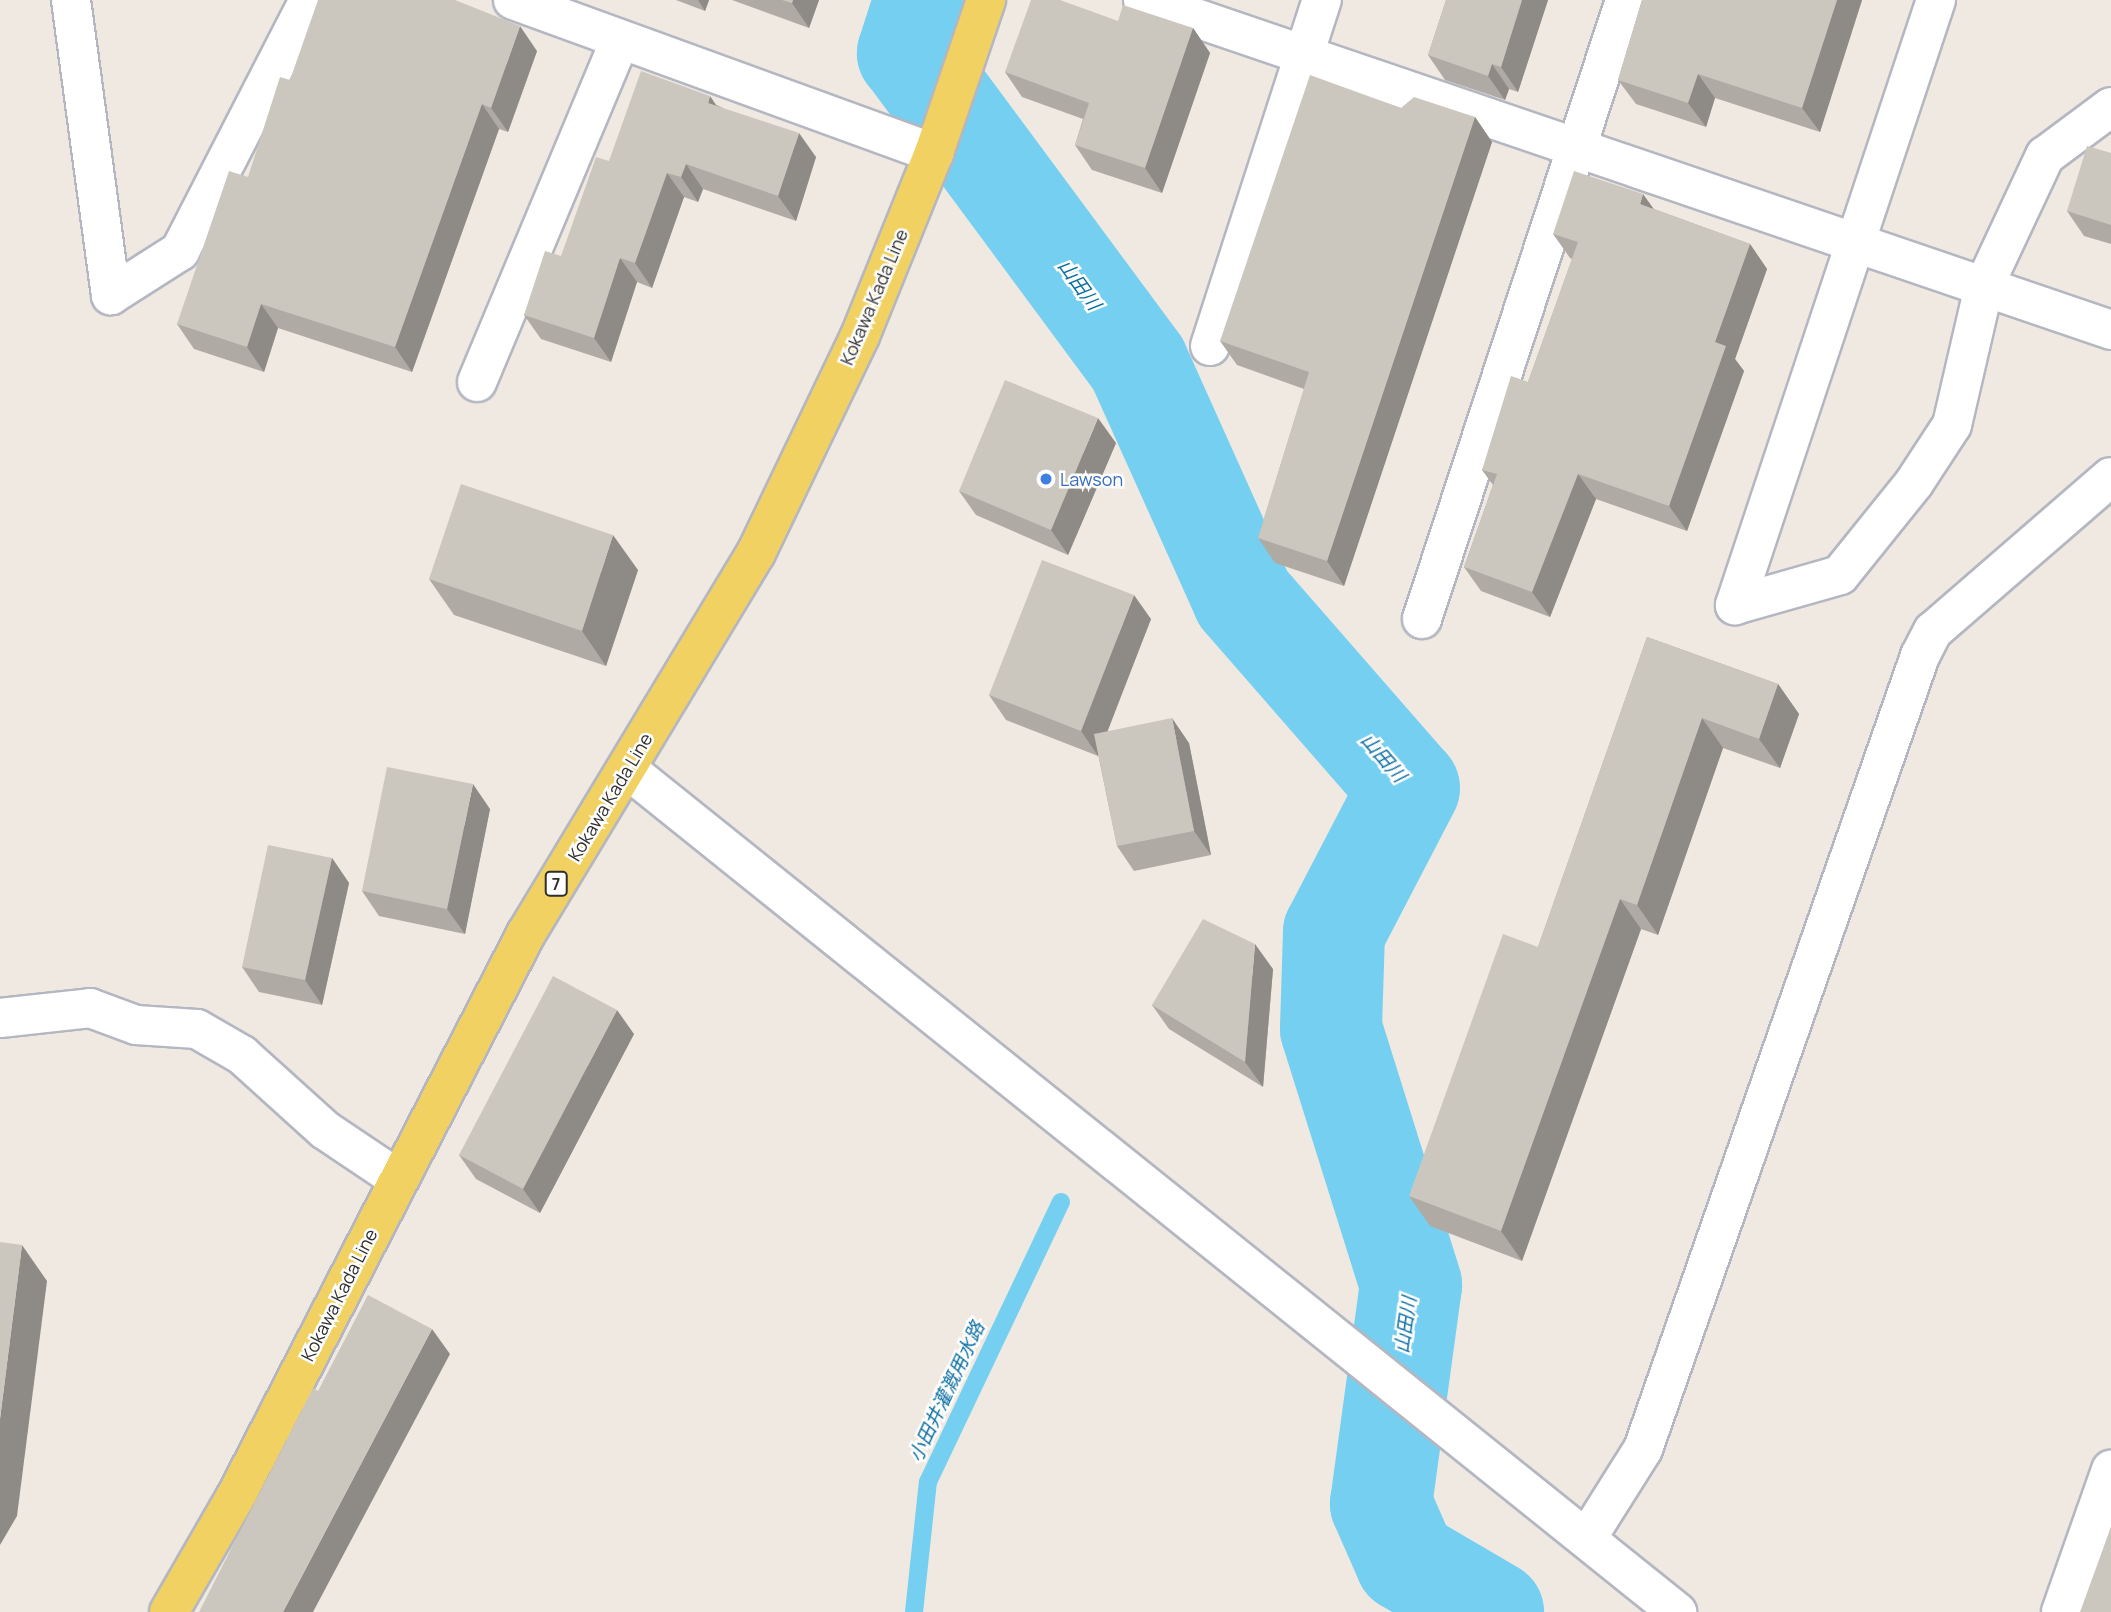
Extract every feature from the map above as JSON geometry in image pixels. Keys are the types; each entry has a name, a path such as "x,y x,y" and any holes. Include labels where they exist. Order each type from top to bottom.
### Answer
{"main road":[{"name":"Kokawa Kada Line","path":"169,1612 526,934 757,553 860,336 934,153 986,0"}],"street":[{"path":"71,0 111,295 180,251 309,0"},
{"path":"513,0 934,153"},
{"path":"1143,0 2111,330"},
{"path":"1210,346 1322,0"},
{"path":"1422,620 1625,0"},
{"path":"1936,0 1858,243 1735,606 1840,575 1914,483 1952,425 1984,286 2045,156 2111,107"},
{"path":"477,382 621,40"},
{"path":"1587,1538 1643,1449 1920,656 1933,631 2111,477"},
{"path":"627,769 1340,1338 1426,1413 1677,1612"},
{"path":"0,1018 90,1009 136,1025 197,1029 242,1055 325,1130 398,1179"},
{"path":"2061,1612 2111,1470"}],"building":[{"path":"318,0 455,0 520,26 491,108 482,104 395,347 261,304 247,347 177,324 229,171 248,177 280,77 290,80"},
{"path":"1031,0 1060,0 1118,21 1123,5 1193,28 1145,168 1075,145 1089,103 1005,72"},
{"path":"1446,0 1522,0 1501,67 1492,64 1488,76 1428,55"},
{"path":"1642,0 1837,0 1802,108 1698,74 1688,103 1618,80"},
{"path":"641,71 710,96 708,103 799,133 778,196 686,164 681,177 667,173 635,263 620,258 594,338 524,315 545,251 561,256 596,157 609,161"},
{"path":"1310,75 1401,108 1414,97 1475,117 1327,561 1258,538 1309,372 1220,341"},
{"path":"2087,146 2111,153 2111,225 2067,211"},
{"path":"1574,171 1643,194 1640,204 1750,244 1715,342 1726,346 1669,506 1578,474 1532,592 1464,567 1497,474 1482,470 1511,376 1528,382 1578,242 1553,234"},
{"name":"Lawson","path":"1005,380 1098,418 1051,530 959,491"},
{"path":"461,484 613,535 582,631 429,579"},
{"path":"1042,560 1134,595 1081,731 989,695"},
{"path":"1647,637 1778,684 1759,739 1702,718 1637,905 1620,899 1501,1231 1409,1196 1503,934 1538,947"},
{"path":"1172,718 1194,831 1117,846 1094,734"},
{"path":"387,767 473,784 447,909 362,891"},
{"path":"268,845 332,858 305,980 242,967"},
{"path":"1203,919 1255,944 1245,1062 1152,1005"},
{"path":"553,976 617,1010 523,1189 459,1155"},
{"path":"0,1242 22,1245 0,1419"},
{"path":"368,1295 432,1329 283,1612 199,1612 313,1388 318,1391"},
{"path":"2111,1527 2111,1612 2080,1612"}],"waterway":[{"name":"山田川","path":"925,0 908,53 1138,364 1243,598 1409,788 1334,932 1331,1029 1411,1285 1381,1504 1406,1561 1493,1612"},
{"name":"小田井灌漑用水路","path":"914,1612 928,1482 1061,1202"}],"place":[{"name":"Lawson","path":"1046,479"}]}
